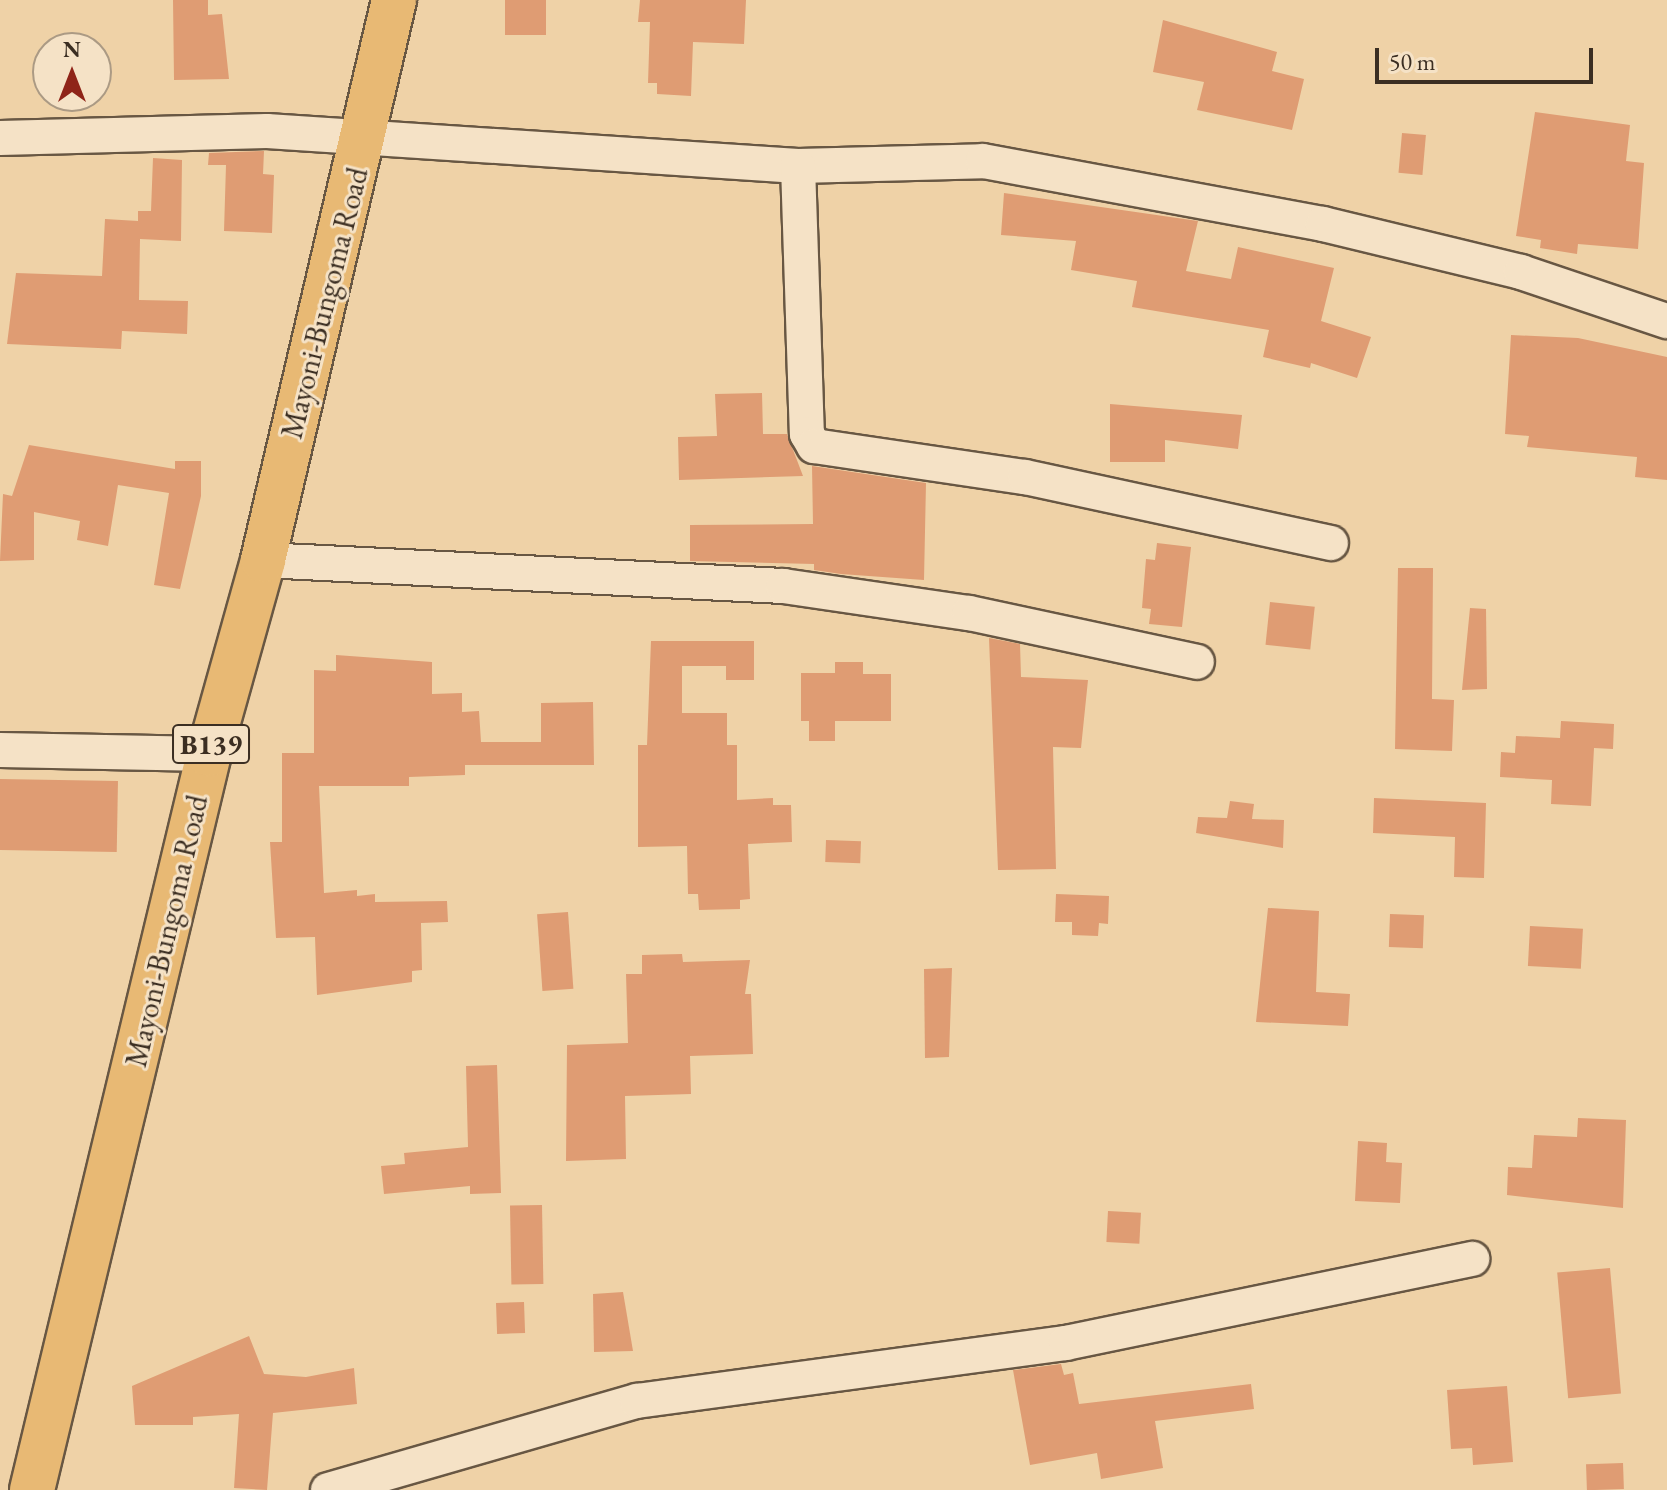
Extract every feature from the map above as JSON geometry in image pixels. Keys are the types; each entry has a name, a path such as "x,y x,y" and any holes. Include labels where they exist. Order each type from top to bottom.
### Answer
{"main road":[{"name":"Mayoni-Bungoma Road","path":"32,1490 209,754 263,560 365,138 394,0"}],"street":[{"path":"0,138 267,131 798,166 983,161 1073,174 1521,272 1667,321"},
{"path":"798,166 807,434 814,446 1025,477 1331,543"},
{"path":"263,560 783,586 969,613 1197,662"},
{"path":"0,750 209,754"},
{"path":"328,1490 637,1401 1066,1343 1472,1259"}],"building":[{"path":"173,0 208,0 208,15 222,14 229,79 174,80"},
{"path":"505,0 546,0 546,35 505,35"},
{"path":"640,0 746,0 744,44 693,42 691,96 657,94 657,83 648,83 650,22 638,22"},
{"path":"1163,20 1277,52 1272,71 1304,79 1292,130 1197,110 1204,82 1153,72"},
{"path":"1535,112 1630,125 1626,161 1644,163 1638,249 1578,244 1577,254 1540,248 1541,240 1516,236"},
{"path":"1402,133 1426,135 1422,175 1399,173"},
{"path":"264,151 263,174 274,175 272,233 224,231 226,165 208,165 209,153"},
{"path":"153,158 182,160 181,241 140,239 139,300 188,301 187,334 122,331 121,349 7,344 16,273 102,276 105,219 138,221 138,211 151,211"},
{"path":"1004,193 1198,221 1186,271 1231,279 1238,247 1334,268 1321,321 1371,337 1357,378 1311,363 1310,368 1263,357 1269,330 1132,307 1137,281 1071,270 1076,241 1001,235"},
{"path":"1511,335 1578,338 1667,357 1667,480 1635,477 1637,457 1527,447 1529,436 1505,434"},
{"path":"762,393 763,434 787,434 803,476 679,480 678,437 717,436 715,394"},
{"path":"1110,404 1242,415 1238,449 1165,440 1165,462 1110,462"},
{"path":"29,445 175,469 175,461 201,461 201,496 180,589 154,585 169,493 118,485 108,546 77,540 80,521 34,512 34,560 0,561 3,494 12,496"},
{"path":"812,466 926,483 924,580 841,574 814,570 814,564 690,561 690,525 813,524"},
{"path":"1157,543 1191,547 1182,627 1149,624 1151,609 1142,608 1146,559 1155,560"},
{"path":"1398,568 1433,568 1432,699 1454,700 1452,751 1395,749"},
{"path":"1270,602 1315,607 1310,649 1266,645"},
{"path":"1470,608 1486,609 1487,689 1462,690"},
{"path":"989,638 1020,644 1021,677 1088,680 1081,748 1053,747 1056,869 998,870"},
{"path":"651,641 754,641 754,680 726,680 726,666 682,666 682,713 727,713 727,745 737,745 737,800 773,798 773,805 791,805 792,842 748,844 750,899 740,900 740,909 699,910 698,894 688,894 687,846 638,847 638,745 647,745"},
{"path":"336,655 432,662 432,694 462,693 462,712 479,711 481,742 541,742 541,703 593,702 594,765 465,765 465,775 409,777 409,786 319,786 324,893 357,890 357,896 375,894 375,902 447,901 448,922 421,923 422,970 412,971 412,982 317,995 315,937 276,938 270,842 282,842 282,753 314,753 314,670 336,671"},
{"path":"835,662 863,662 863,674 891,674 891,721 835,721 835,741 809,741 809,721 801,721 801,673 835,673"},
{"path":"1561,721 1614,724 1613,749 1594,748 1591,806 1551,804 1552,780 1500,777 1501,752 1515,753 1516,736 1560,738"},
{"path":"0,779 118,781 117,852 0,850"},
{"path":"1374,798 1486,803 1484,878 1454,877 1455,837 1373,833"},
{"path":"1230,801 1254,804 1252,819 1284,820 1283,848 1196,833 1198,817 1227,818"},
{"path":"826,840 861,841 860,863 825,862"},
{"path":"1056,894 1109,896 1108,924 1099,923 1098,936 1072,935 1072,922 1055,922"},
{"path":"1268,908 1319,911 1316,992 1350,994 1348,1026 1256,1022"},
{"path":"568,912 573,989 542,991 537,914"},
{"path":"1390,914 1424,915 1423,948 1389,947"},
{"path":"1530,926 1583,929 1581,969 1528,966"},
{"path":"682,954 683,962 750,960 745,994 751,994 753,1054 690,1056 691,1094 625,1096 626,1159 566,1161 567,1045 628,1043 626,974 642,974 642,955"},
{"path":"952,968 949,1057 925,1058 924,969"},
{"path":"497,1065 501,1193 470,1194 470,1186 384,1194 381,1166 405,1164 404,1153 468,1147 466,1066"},
{"path":"1578,1118 1626,1120 1623,1208 1507,1195 1508,1167 1532,1168 1534,1135 1577,1137"},
{"path":"1358,1141 1387,1143 1386,1162 1402,1163 1400,1203 1355,1201"},
{"path":"542,1205 543,1284 511,1285 510,1206"},
{"path":"1108,1211 1141,1213 1139,1244 1106,1242"},
{"path":"1610,1268 1621,1394 1568,1398 1557,1273"},
{"path":"623,1292 633,1351 594,1352 593,1294"},
{"path":"524,1302 525,1333 497,1334 496,1303"},
{"path":"249,1336 264,1374 306,1377 354,1368 357,1404 273,1413 267,1490 234,1488 239,1414 193,1417 193,1425 135,1425 132,1386"},
{"path":"1061,1364 1064,1375 1073,1373 1079,1404 1251,1384 1254,1409 1155,1421 1163,1468 1101,1479 1097,1453 1030,1465 1013,1370"},
{"path":"1507,1386 1513,1462 1473,1465 1472,1448 1451,1449 1447,1390"},
{"path":"1623,1463 1624,1489 1587,1490 1586,1464"}]}
